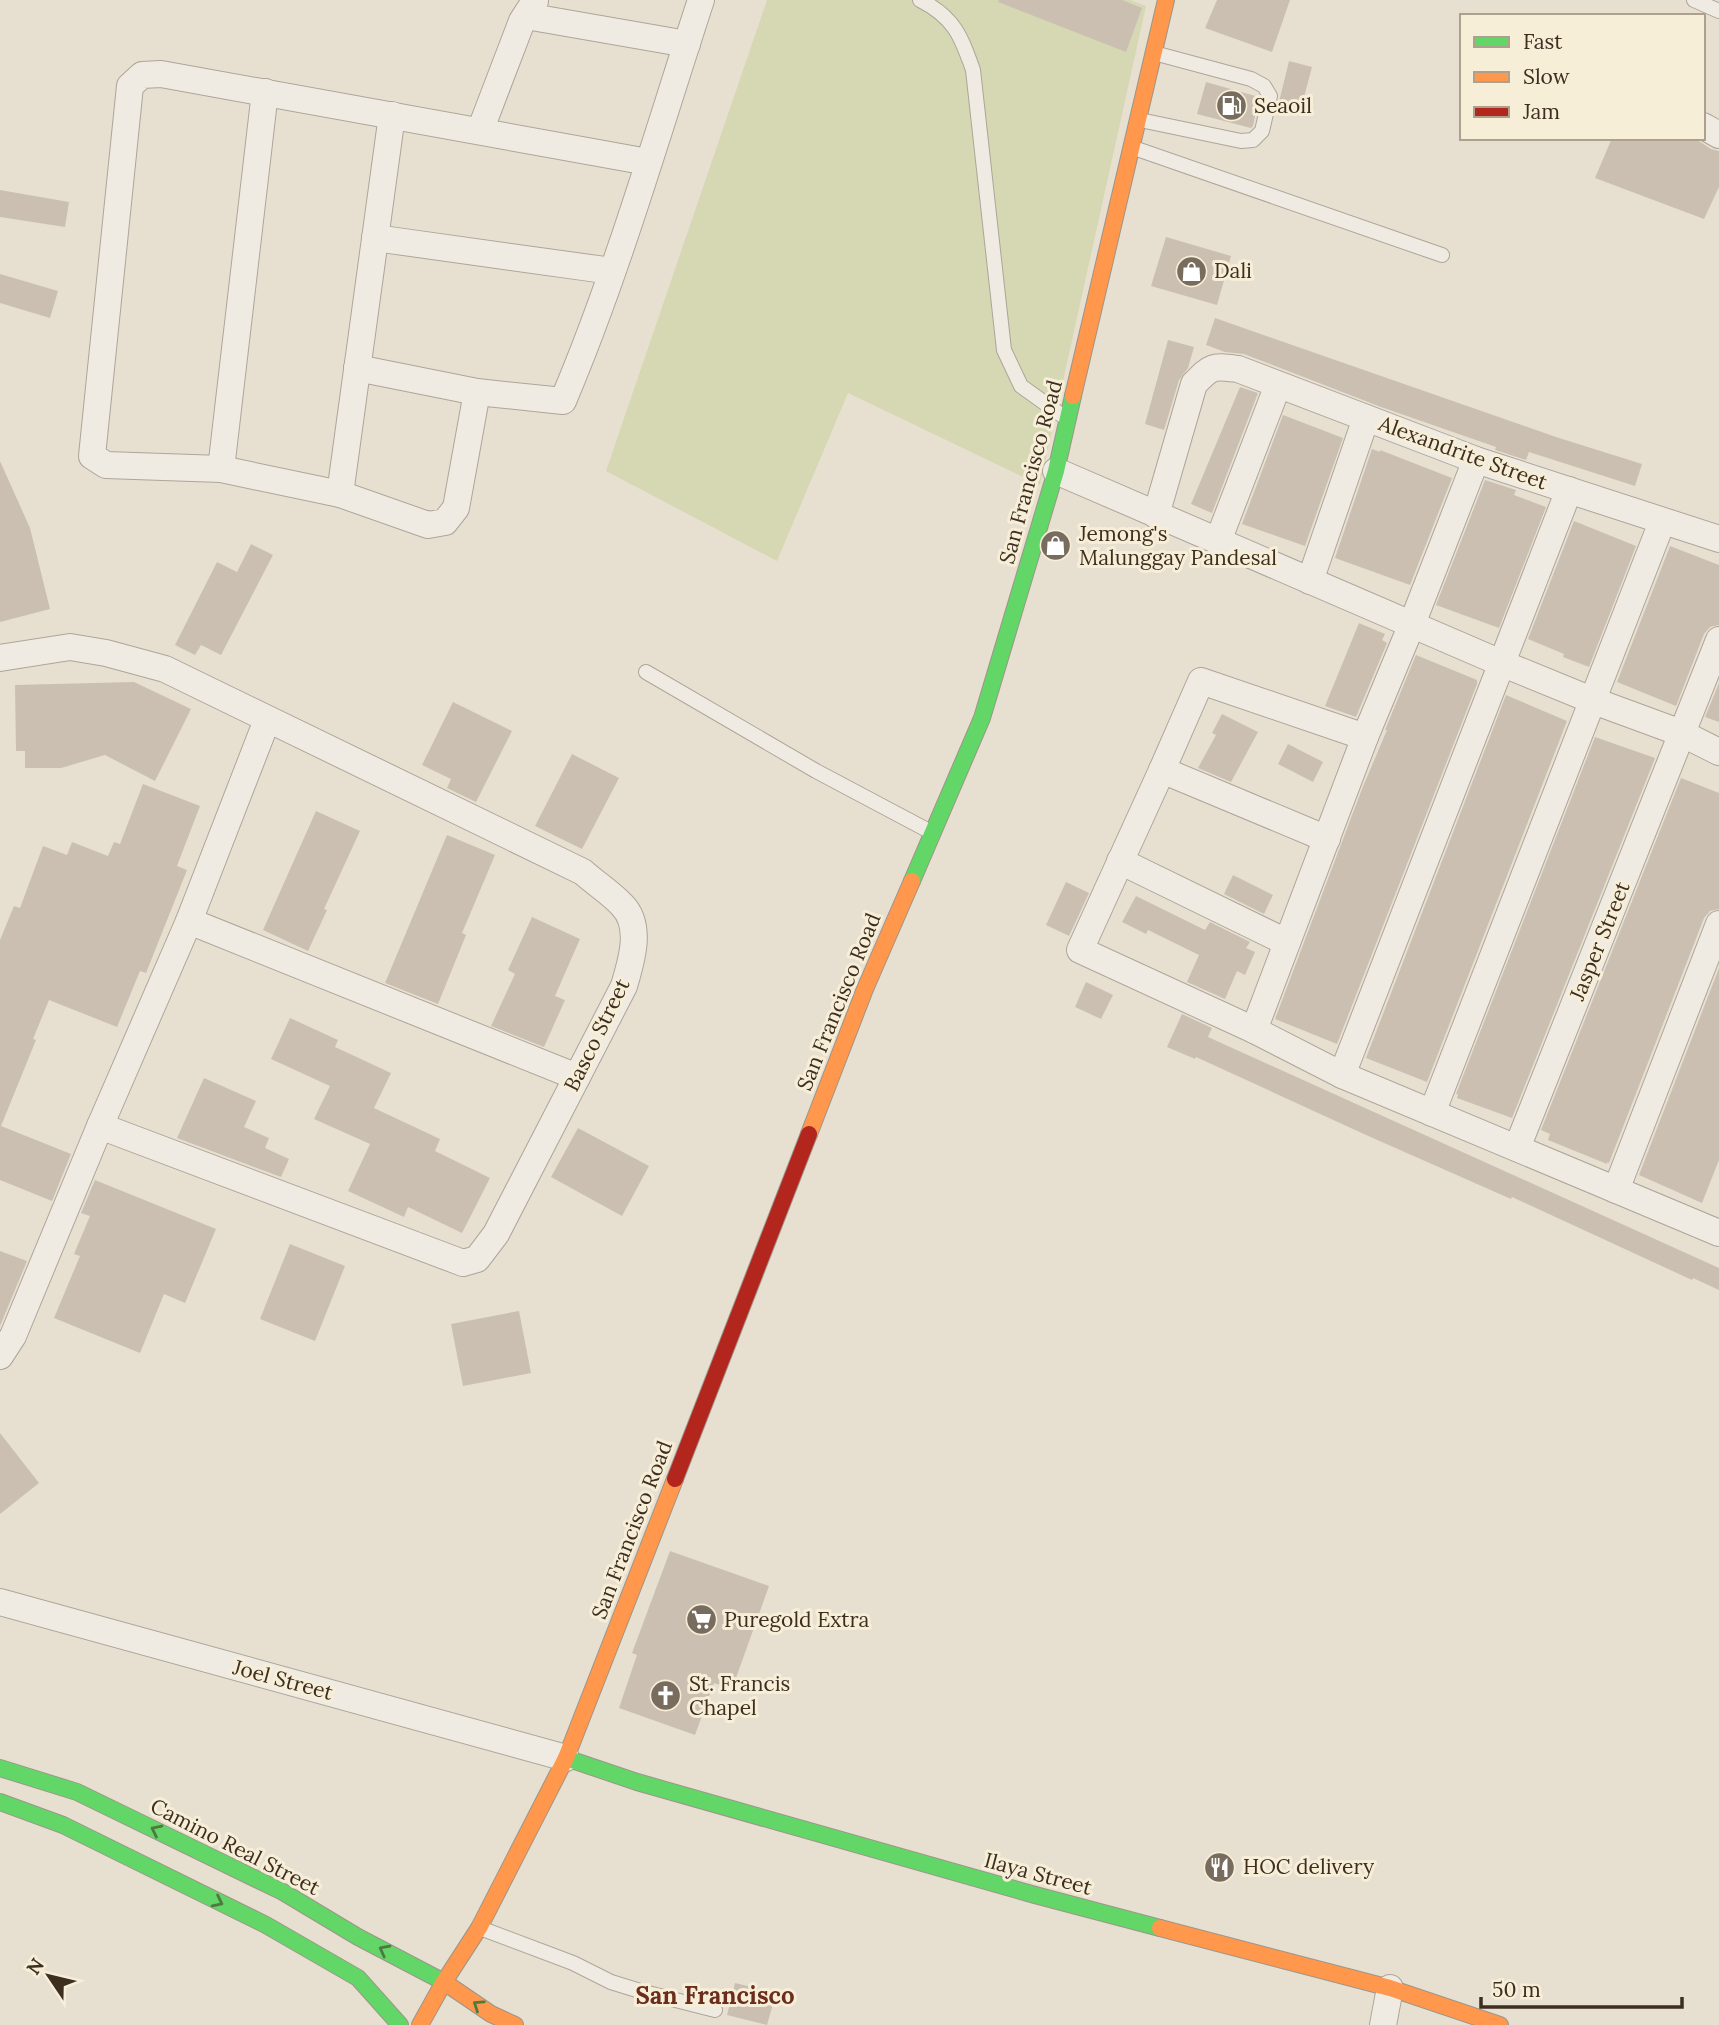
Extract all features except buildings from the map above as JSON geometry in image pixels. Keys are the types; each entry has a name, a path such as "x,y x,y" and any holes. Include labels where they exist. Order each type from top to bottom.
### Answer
{"main road":[{"name":"San Francisco Road","path":"420,2025 479,1927 566,1758 865,989 982,718 1056,471 1166,0"},
{"name":"Ilaya Street","path":"566,1758 637,1782 1035,1895 1390,1988 1500,2025"},
{"name":"Camino Real Street","path":"0,1768 358,1978 400,2025"},
{"name":"Camino Real Street","path":"0,1802 59,1805 283,1892 358,1937 444,1982 491,2014 515,2025"}],"street":[{"path":"357,368 477,392 564,401 612,271 701,0"},
{"path":"480,131 531,8 687,44"},
{"path":"477,392 456,508 445,522 428,525 340,494 220,469 106,465 92,456 130,86 142,75 161,74 648,162"},
{"path":"220,469 265,92"},
{"path":"340,494 392,115"},
{"path":"375,238 612,271"},
{"name":"Alexandrite Street","path":"1156,514 1194,384 1208,370 1218,367 1238,369 1476,460 1719,539"},
{"path":"1218,541 1278,384"},
{"path":"1310,581 1366,418"},
{"path":"1254,1030 1364,737 1412,624 1476,460"},
{"path":"1056,471 1502,663 1681,733 1719,752"},
{"path":"1342,1074 1569,490"},
{"path":"1432,1112 1662,522"},
{"name":"Jasper Street","path":"1517,1148 1719,640"},
{"name":"Basco Street","path":"0,657 70,646 165,669 583,872 624,906 631,923 634,949 625,986 496,1234 477,1259 463,1263 100,1126"},
{"path":"1364,737 1201,681 1080,950 1254,1030 1342,1074 1616,1190 1718,1228"},
{"path":"0,1356 13,1336 189,922 267,720"},
{"path":"1162,771 1327,839"},
{"path":"1120,861 1286,942"},
{"path":"189,922 578,1077"},
{"path":"1616,1190 1719,924"},
{"name":"Joel Street","path":"0,1602 566,1758"},
{"path":"1383,2025 1390,1988"}],"lane":[{"path":"920,0 938,9 961,35 973,70 1004,350 1021,386 1068,419"},
{"path":"1694,0 1719,10"},
{"path":"1138,119 1241,141 1253,140 1262,131 1269,96 1264,86 1251,79 1154,53"},
{"path":"1132,148 1442,255"},
{"path":"646,672 816,771 932,833"},
{"path":"479,1927 573,1963 611,1982 640,1992 715,2010"}],"green space":[{"path":"767,0 1130,0 1146,6 1040,485 848,393 777,561 606,471"}],"traffic: fast":[{"path":"912,881 982,718 1056,471 1073,396"},
{"path":"566,1758 637,1782 1160,1928"},
{"path":"0,1768 77,1792 283,1892 358,1937 444,1982"},
{"path":"0,1802 63,1825 266,1925 358,1978 400,2025"}],"traffic: slow":[{"path":"1073,396 1166,0"},
{"path":"809,1134 865,989 912,881"},
{"path":"420,2025 479,1928 566,1758 675,1479"},
{"path":"1160,1928 1390,1988 1500,2025"},
{"path":"444,1982 491,2014 515,2025"}],"traffic: jam":[{"path":"675,1479 809,1134"}],"place":[{"name":"Seaoil","path":"1231,106"},
{"name":"Dali","path":"1191,271"},
{"name":"Jemong's Malunggay Pandesal","path":"1056,546"},
{"name":"Puregold Extra","path":"701,1620"},
{"name":"St. Francis Chapel","path":"666,1696"},
{"name":"HOC delivery","path":"1220,1867"}],"district":[{"name":"San Francisco","path":"715,1996"}]}
